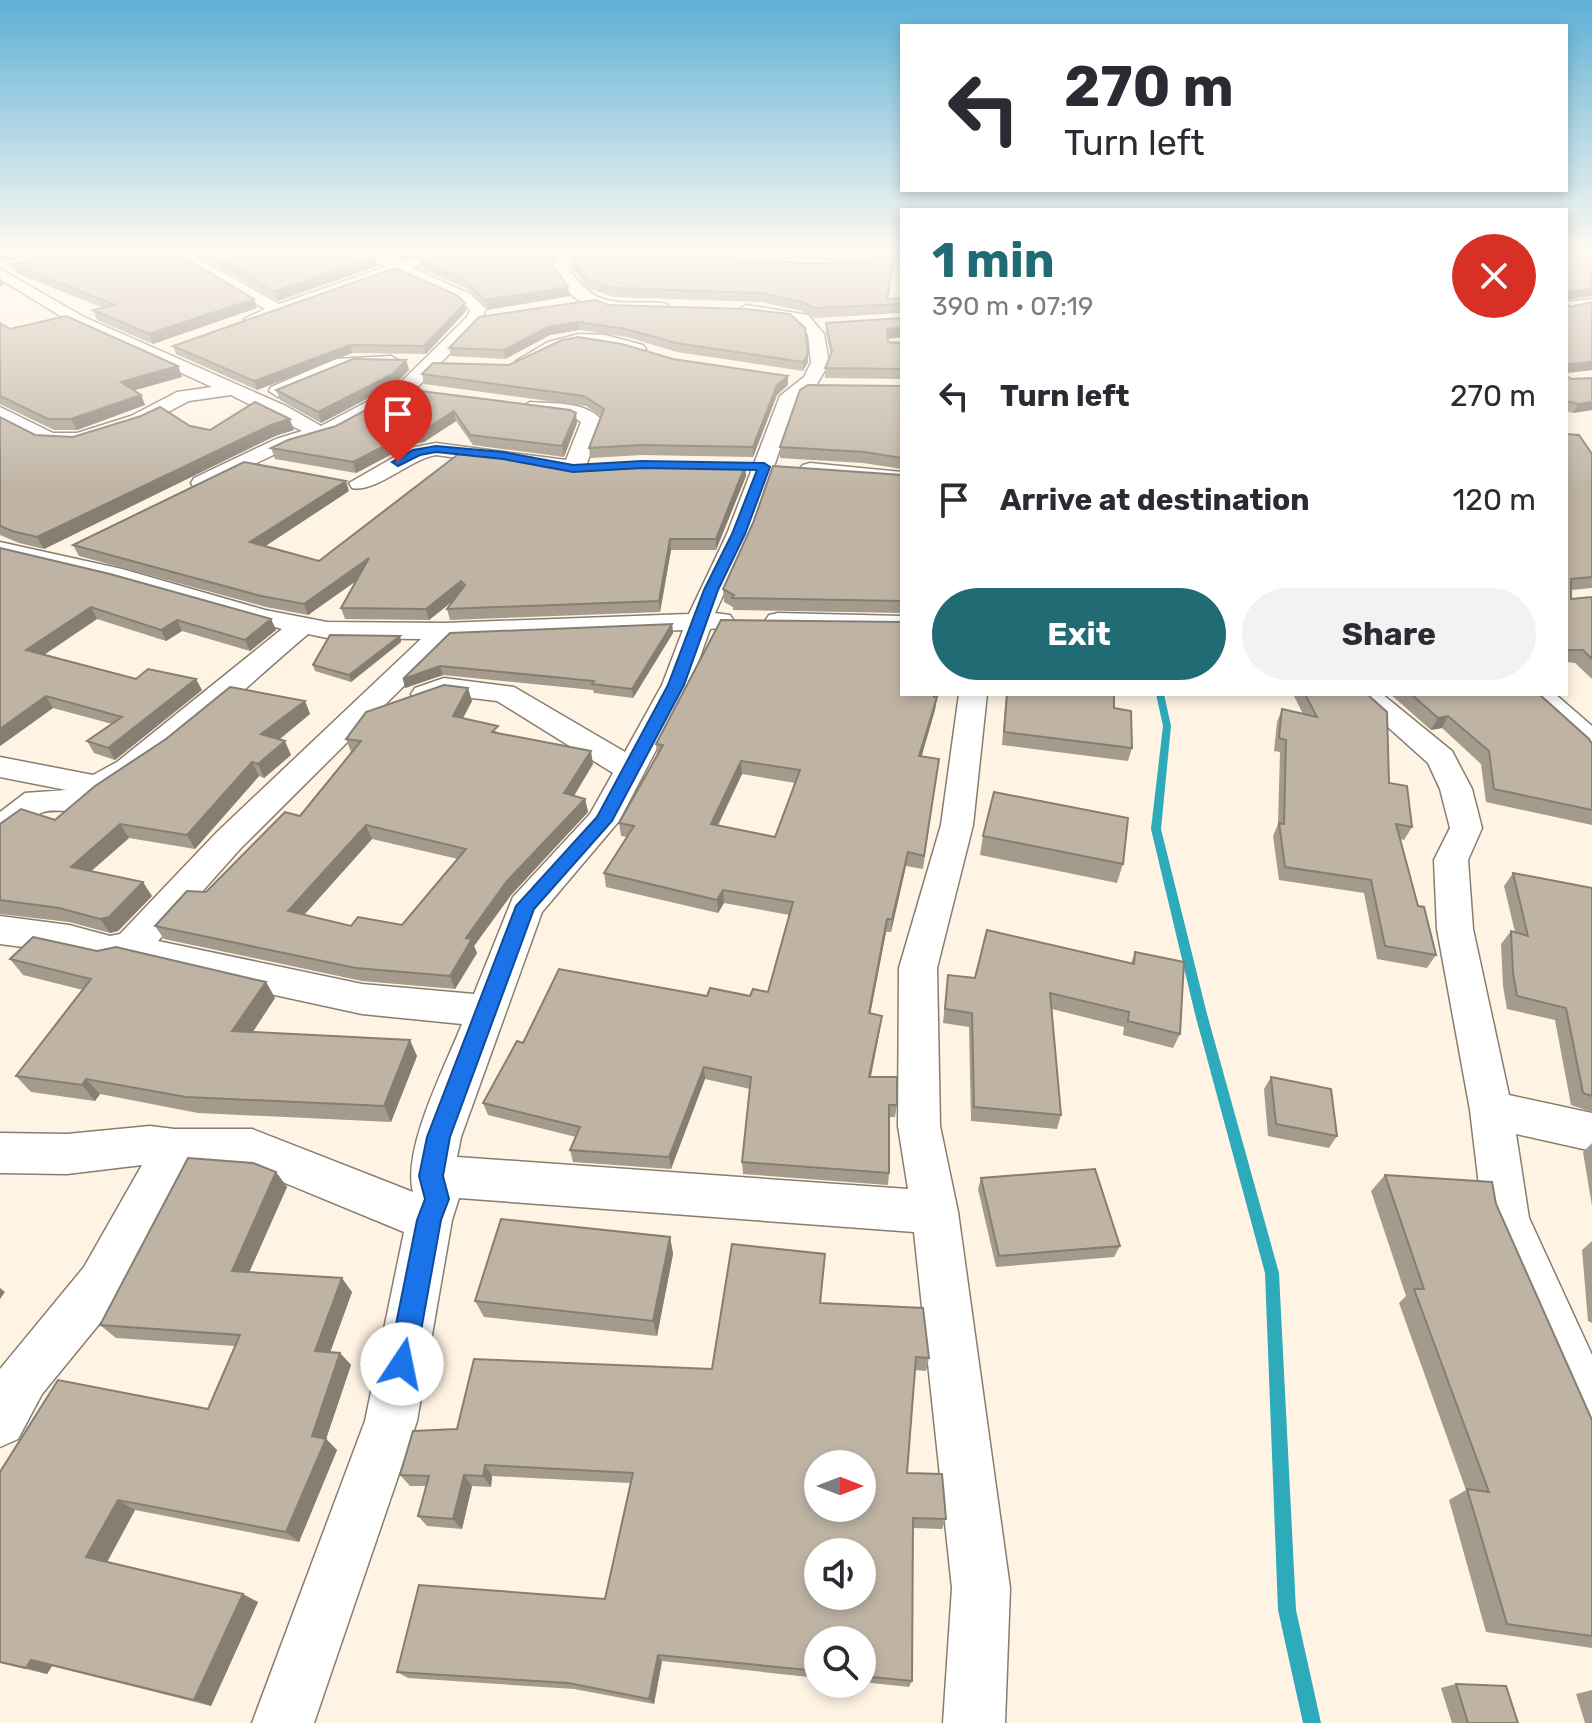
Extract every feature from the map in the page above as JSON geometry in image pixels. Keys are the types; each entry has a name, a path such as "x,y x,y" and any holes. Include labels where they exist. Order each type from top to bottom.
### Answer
{"street":[{"path":"102,330 318,432"},
{"path":"180,494 283,443 331,429 404,390 468,330"},
{"path":"509,367 568,338 636,336 643,330"},
{"path":"283,1723 391,1421 429,1220 437,1199 431,1176 439,1137 485,1011 526,906 603,821 676,685 711,590 739,534 789,396 814,384 820,363 817,330"},
{"path":"636,336 660,356"},
{"path":"153,353 178,345"},
{"path":"255,401 342,363 366,360 457,365"},
{"path":"780,376 814,384"},
{"path":"0,413 49,439 79,439 138,420 184,396 229,390"},
{"path":"404,390 433,394"},
{"path":"514,406 577,412 592,420 573,468"},
{"path":"398,490 353,482 417,452 436,449 573,468 601,467"},
{"path":"244,462 273,468"},
{"path":"738,467 863,472 900,478"},
{"path":"50,558 76,545"},
{"path":"0,549 50,558 302,626 444,631 701,621 900,624"},
{"path":"0,767 46,790 97,786 128,769 302,626"},
{"path":"0,930 69,939 110,950 132,945 229,840 444,631"},
{"path":"353,722 444,686 504,693 630,769"},
{"path":"973,696 957,825 918,968 919,1126 935,1212 981,1588 974,1723"},
{"path":"1367,696 1441,758 1456,789 1466,828 1451,860 1455,929 1491,1110 1506,1219 1592,1413"},
{"path":"1540,696 1592,742"},
{"path":"0,828 46,790"},
{"path":"132,945 147,953 362,999 485,1011"},
{"path":"1491,1110 1592,1132"},
{"path":"0,1153 67,1154 150,1145 174,1149 252,1149 429,1220"},
{"path":"0,1421 24,1376 101,1284 174,1149"},
{"path":"431,1176 935,1212"}],"building":[{"path":"0,330 98,330 178,366 121,382 141,395 71,419 48,419 0,396"},
{"path":"217,330 439,330 424,346 350,345 254,381 173,346"},
{"path":"466,330 541,330 504,350 449,348"},
{"path":"631,330 805,330 808,354 803,362 676,343"},
{"path":"828,330 887,330 888,342 900,343 900,369 825,368 832,352"},
{"path":"1568,330 1592,330 1592,362 1568,364"},
{"path":"578,337 622,344 673,359 788,376 777,385 753,447 641,445 589,448 604,409 584,396 422,374 433,363 509,365 562,340"},
{"path":"353,359 406,360 393,374 318,412 276,390"},
{"path":"1568,377 1592,378 1592,402 1568,402"},
{"path":"808,385 900,386 900,458 864,452 780,447 800,390"},
{"path":"405,389 576,413 562,446 470,435 454,411 421,432 406,435 353,462 271,448 336,426"},
{"path":"255,402 290,419 271,425 37,537 0,526 0,417 35,435 73,437 160,407 190,426 210,430"},
{"path":"1568,434 1579,435 1592,454 1592,577 1571,579 1571,599 1592,597 1592,659 1583,650 1568,650"},
{"path":"461,452 571,467 641,463 745,466 716,539 670,539 659,601 447,609 465,585 461,581 426,609 341,608 369,558 304,604 261,596 73,545 244,462 346,481 250,542 319,561"},
{"path":"773,466 900,475 900,601 732,598 734,595 723,589 753,523"},
{"path":"0,548 110,574 271,619 245,640 177,620 161,630 91,607 26,650 136,679 148,669 196,679 108,748 87,741 122,717 46,696 0,729"},
{"path":"721,620 900,622 900,696 937,697 919,756 939,759 924,856 908,852 892,919 887,919 869,1013 882,1016 869,1077 897,1077 897,1105 889,1105 889,1173 742,1162 751,1077 704,1067 669,1157 570,1150 580,1127 483,1103 517,1041 523,1043 559,969 707,996 710,988 750,996 753,989 768,992 793,902 723,890 717,900 604,873 634,826 619,823 663,745 656,744","holes":["741,761 800,770 775,837 711,824"]},
{"path":"672,624 632,689 592,684 594,681 440,666 403,679 450,633"},
{"path":"330,635 400,636 349,675 313,665"},
{"path":"444,685 468,688 453,716 498,726 492,732 591,751 564,793 585,799 507,881 466,938 472,939 450,976 356,968 155,926 187,891 206,892 285,812 300,816 361,741 346,739 366,712","holes":["366,825 466,849 402,925 358,917 351,926 288,911"]},
{"path":"230,687 305,701 261,734 285,741 258,764 252,762 187,835 120,824 71,867 143,882 109,917 100,919 59,908 0,900 0,824 21,809 55,820 95,786 166,739"},
{"path":"1007,696 1114,696 1114,708 1131,711 1132,748 1004,732"},
{"path":"1306,696 1369,696 1387,712 1389,783 1407,786 1412,827 1396,824 1418,906 1424,907 1436,955 1385,946 1371,880 1285,867 1279,823 1284,824 1286,740 1279,738 1282,709 1317,717"},
{"path":"1413,696 1541,696 1592,744 1592,810 1494,789 1489,751 1448,716 1438,718"},
{"path":"994,792 1128,818 1123,864 983,836"},
{"path":"1513,873 1592,888 1592,1096 1583,1093 1566,1008 1517,996 1511,931 1528,936"},
{"path":"987,930 1134,964 1135,952 1184,962 1180,1034 1128,1021 1129,1012 1050,993 1061,1115 974,1107 972,1013 945,1009 948,975 975,978"},
{"path":"33,937 97,951 116,947 266,982 232,1031 410,1040 384,1106 186,1097 86,1079 82,1085 16,1076 91,979 10,959"},
{"path":"1271,1077 1331,1089 1337,1136 1276,1124"},
{"path":"188,1158 253,1163 276,1172 232,1271 342,1278 315,1351 340,1353 312,1436 326,1439 286,1532 118,1500 86,1557 243,1594 194,1700 31,1660 26,1668 0,1662 0,1472 58,1380 208,1409 240,1335 100,1325"},
{"path":"1095,1169 1120,1246 999,1256 981,1178"},
{"path":"1385,1175 1492,1182 1496,1204 1592,1420 1592,1636 1507,1624 1467,1489 1489,1492 1414,1289 1424,1289"},
{"path":"501,1219 670,1237 653,1321 475,1301"},
{"path":"732,1244 825,1254 820,1303 923,1308 929,1358 916,1357 907,1473 942,1474 946,1519 913,1518 912,1681 876,1677 876,1626 804,1626 804,1670 658,1655 649,1699 568,1683 397,1672 419,1585 605,1599 633,1473 485,1465 483,1476 464,1475 453,1519 418,1516 429,1476 400,1475 413,1431 457,1429 474,1359 712,1369"},
{"path":"1456,1684 1506,1686 1518,1723 1468,1723"}],"waterway":[{"path":"1160,696 1167,726 1156,829 1201,1014 1272,1273 1287,1610 1312,1723"}],"route":[{"path":"398,462 417,452 436,449 573,468 642,464 764,467 739,534 711,590 676,685 603,821 526,906 439,1137 431,1176 437,1199 429,1220 402,1364"}]}
